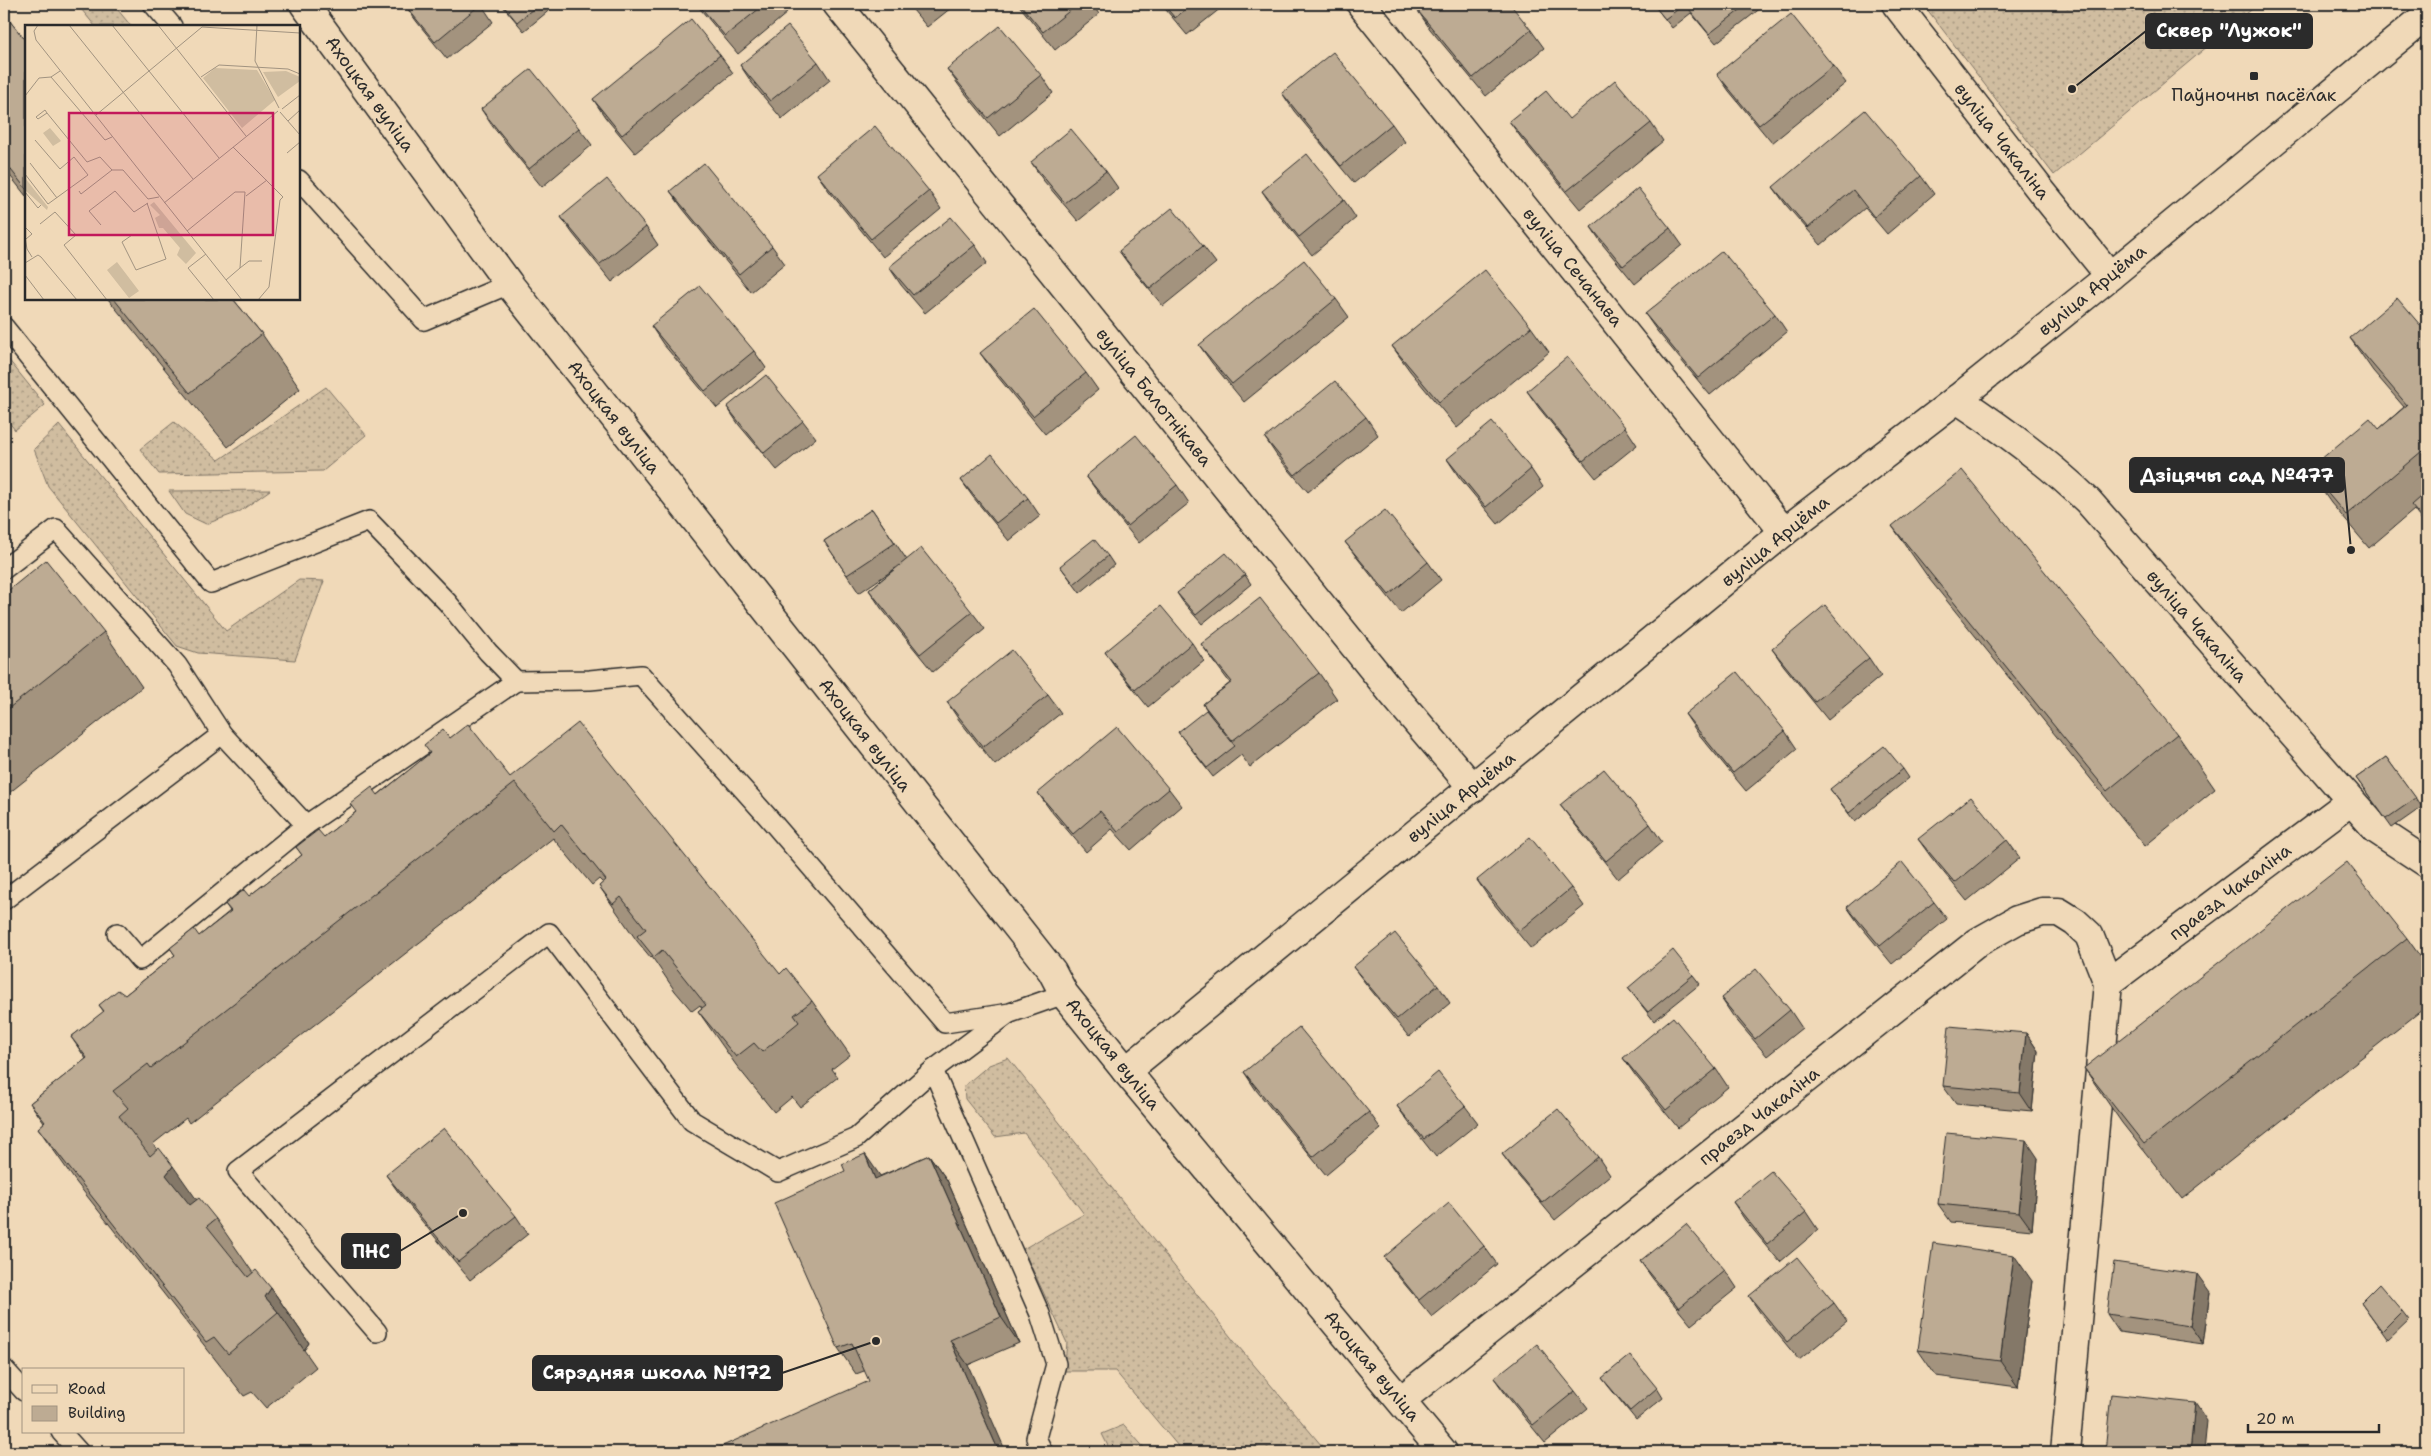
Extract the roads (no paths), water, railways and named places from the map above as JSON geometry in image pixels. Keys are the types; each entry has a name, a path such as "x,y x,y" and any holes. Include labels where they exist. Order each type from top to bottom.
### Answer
{"street":[{"name":"вуліца Балотнікава","path":"837,4 1393,694 1473,788"},
{"name":"вуліца Сечанава","path":"1361,4 1784,532"},
{"name":"вуліца Чакаліна","path":"1896,4 2042,192 2110,276"},
{"name":"Ахоцкая вуліца","path":"317,8 508,284 1052,971 1064,994 1443,1452"},
{"name":"вуліца Арцёма","path":"1126,1071 1784,532 1957,399 2110,276 2427,15"},
{"name":"вуліца Чакаліна","path":"1957,399 2008,432 2058,472 2088,501 2377,830 2427,864"},
{"name":"праезд Чакаліна","path":"2108,983 2351,801"},
{"name":"праезд Чакаліна","path":"1401,1400 1978,942 2017,920 2042,912 2059,912 2076,922 2089,935 2108,983 2065,1452"}],"lane":[{"path":"153,4 171,25"},
{"path":"300,181 424,320 508,284"},
{"path":"4,328 211,583 369,521 447,602 488,652 516,681"},
{"path":"4,569 56,529 177,665 222,734 306,825"},
{"path":"117,932 140,960 306,825 516,681 590,680 641,674 767,816 945,1023 1010,1013 1064,994"},
{"path":"4,900 222,734"},
{"path":"377,1332 238,1171 549,932 692,1121 778,1172 856,1138 933,1070 1010,1013"},
{"path":"933,1070 1040,1314 1056,1364 1036,1438 1043,1452"},
{"path":"4,1369 22,1390"},
{"path":"63,1434 79,1452"}],"place":[{"name":"Паўночны пасёлак","path":"2254,76"},
{"name":"Сквер \"Лужок\"","path":"2072,89"},
{"name":"Дзіцячы сад №477","path":"2351,550"},
{"name":"ПНС","path":"463,1213"},
{"name":"Сярэдняя школа №172","path":"876,1341"}]}
